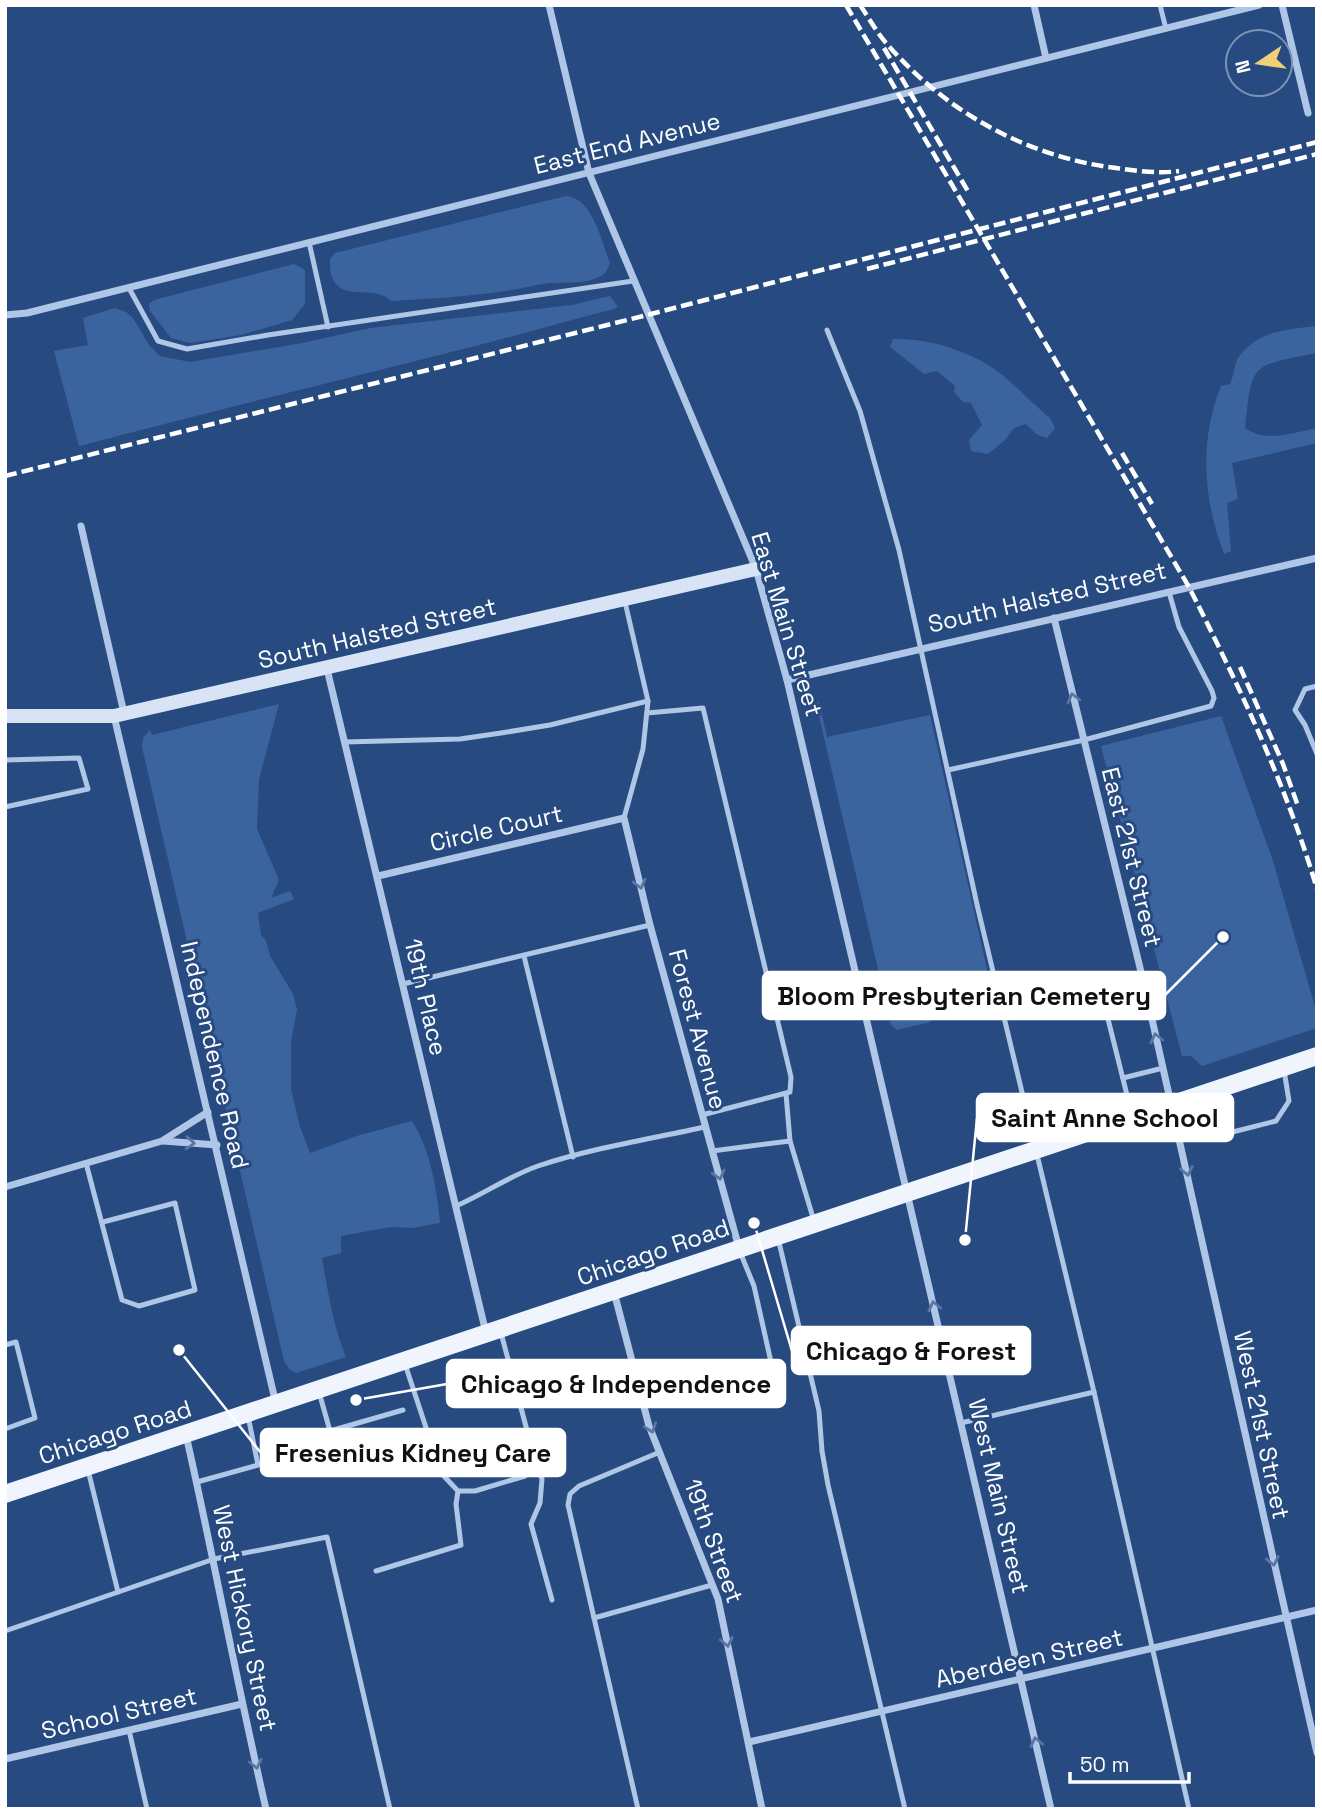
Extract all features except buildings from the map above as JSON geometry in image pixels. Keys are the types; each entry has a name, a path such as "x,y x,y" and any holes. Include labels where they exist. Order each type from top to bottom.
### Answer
{"main road":[{"name":"Chicago Road","path":"5,1494 1317,1056"}],"street":[{"name":"East Main Street","path":"549,5 589,173 756,569 787,680 907,1193"},
{"path":"1034,5 1046,58"},
{"name":"East End Avenue","path":"5,315 27,313 129,288 1259,5"},
{"path":"1282,5 1308,113"},
{"name":"Independence Road","path":"80,526 119,715 276,1404"},
{"name":"South Halsted Street","path":"787,680 1317,558"},
{"name":"South Halsted Street","path":"5,716 119,715 756,569"},
{"name":"East 21st Street","path":"1054,618 1172,1104"},
{"name":"19th Place","path":"327,669 456,1206 493,1331"},
{"name":"Circle Court","path":"378,876 624,818"},
{"name":"Forest Avenue","path":"624,818 650,925 739,1249"},
{"name":"West 21st Street","path":"1172,1104 1317,1753"},
{"path":"5,1187 162,1141 208,1112"},
{"path":"162,1141 217,1145"},
{"name":"West Main Street","path":"907,1193 1051,1809"},
{"name":"19th Street","path":"614,1291 649,1426 718,1599 762,1809"},
{"name":"West Hickory Street","path":"186,1434 266,1809"},
{"name":"Aberdeen Street","path":"749,1742 1317,1610"},
{"name":"School Street","path":"5,1759 242,1704"}],"lane":[{"path":"1160,5 1166,29"},
{"path":"309,242 328,327"},
{"path":"129,288 158,341 187,349 634,281"},
{"path":"827,330 860,411 899,550 978,909 1094,1392 1189,1809"},
{"path":"948,770 1084,740 1212,706 1212,691 1179,627 1169,592"},
{"path":"624,599 648,701 642,750 624,818"},
{"path":"1317,686 1305,688 1296,710 1317,754"},
{"path":"345,742 460,738 500,733 550,725 648,701"},
{"path":"647,713 703,708 791,1077 790,1093 702,1115"},
{"path":"5,760 79,758 88,789 5,807"},
{"path":"404,984 650,925"},
{"path":"524,956 573,1157"},
{"path":"1133,1118 1106,1011 1117,995 1145,988"},
{"path":"1209,1139 1276,1121 1289,1101 1283,1067"},
{"path":"1123,1078 1163,1068"},
{"path":"786,1094 790,1141 815,1224"},
{"path":"456,1206 482,1195 511,1177 573,1157 705,1127"},
{"path":"712,1151 790,1141"},
{"path":"86,1163 122,1300 139,1306 195,1290 175,1203 103,1222"},
{"path":"777,1236 819,1411 828,1485 905,1809"},
{"path":"739,1249 754,1286 779,1398"},
{"path":"493,1331 542,1479 540,1503 531,1524 552,1600"},
{"path":"5,1345 16,1342 34,1418 5,1429"},
{"path":"404,1361 441,1473 458,1491 475,1491 525,1476 537,1464"},
{"path":"318,1390 330,1431 403,1410"},
{"path":"961,1423 1094,1392"},
{"path":"197,1482 258,1465 248,1413"},
{"path":"638,1809 568,1505 570,1494 579,1486 660,1452"},
{"path":"87,1467 118,1592"},
{"path":"376,1571 461,1545 456,1504 458,1491"},
{"path":"5,1631 214,1559 327,1537 390,1809"},
{"path":"594,1618 712,1585"},
{"path":"129,1730 147,1809"}],"shaded area":[{"path":"566,196 583,204 589,212 610,263 605,274 594,279 483,294 391,301 374,293 344,289 336,284 331,275 330,259 335,253"},
{"path":"294,264 305,270 305,304 292,320 241,335 190,343 171,338 150,311 149,304 154,300"},
{"path":"610,296 618,307 614,309 79,446 54,351 88,345 83,318 115,308 133,318 149,345 160,356 190,362 371,328 572,305"},
{"path":"1317,326 1317,353 1279,361 1259,370 1250,389 1245,428 1253,433 1270,436 1317,428 1317,443 1232,463 1238,499 1227,503 1231,551 1224,554 1212,512 1206,470 1209,428 1221,386 1230,384 1238,358 1254,342 1273,333"},
{"path":"893,339 939,344 983,362 1050,418 1055,428 1047,438 1036,434 1026,424 1014,428 1005,440 988,454 971,451 969,440 982,425 971,403 963,402 954,392 955,386 937,371 924,374 890,347"},
{"path":"819,702 827,737 930,715 993,996 989,999 938,1007 930,1022 897,1030 891,1025 816,703"},
{"path":"279,704 259,779 257,829 279,880 271,898 290,891 294,899 258,913 261,935 266,941 270,956 293,994 297,1009 291,1042 291,1089 300,1127 310,1153 360,1135 412,1121 424,1144 432,1170 440,1223 412,1228 390,1227 341,1236 341,1253 322,1258 334,1321 346,1357 296,1373 289,1369 284,1361 142,747 143,738 150,730 152,735"},
{"path":"1221,716 1273,861 1317,1014 1317,1028 1202,1066 1191,1056 1182,1056 1101,746"}],"railway":[{"path":"846,5 1189,587 1260,735 1291,811 1317,889"},
{"path":"860,5 883,40 910,68 935,91 990,127 1051,154 1083,162 1139,171 1179,171"},
{"path":"884,48 969,193"},
{"path":"5,476 647,315 1317,142"},
{"path":"867,269 1317,154"},
{"path":"1122,453 1152,504"},
{"path":"1240,667 1283,764 1298,806"}],"place":[{"name":"Bloom Presbyterian Cemetery","path":"1223,937"},
{"name":"Chicago & Forest","path":"754,1223"},
{"name":"Saint Anne School","path":"965,1240"},
{"name":"Fresenius Kidney Care","path":"179,1350"},
{"name":"Chicago & Independence","path":"356,1400"}]}
